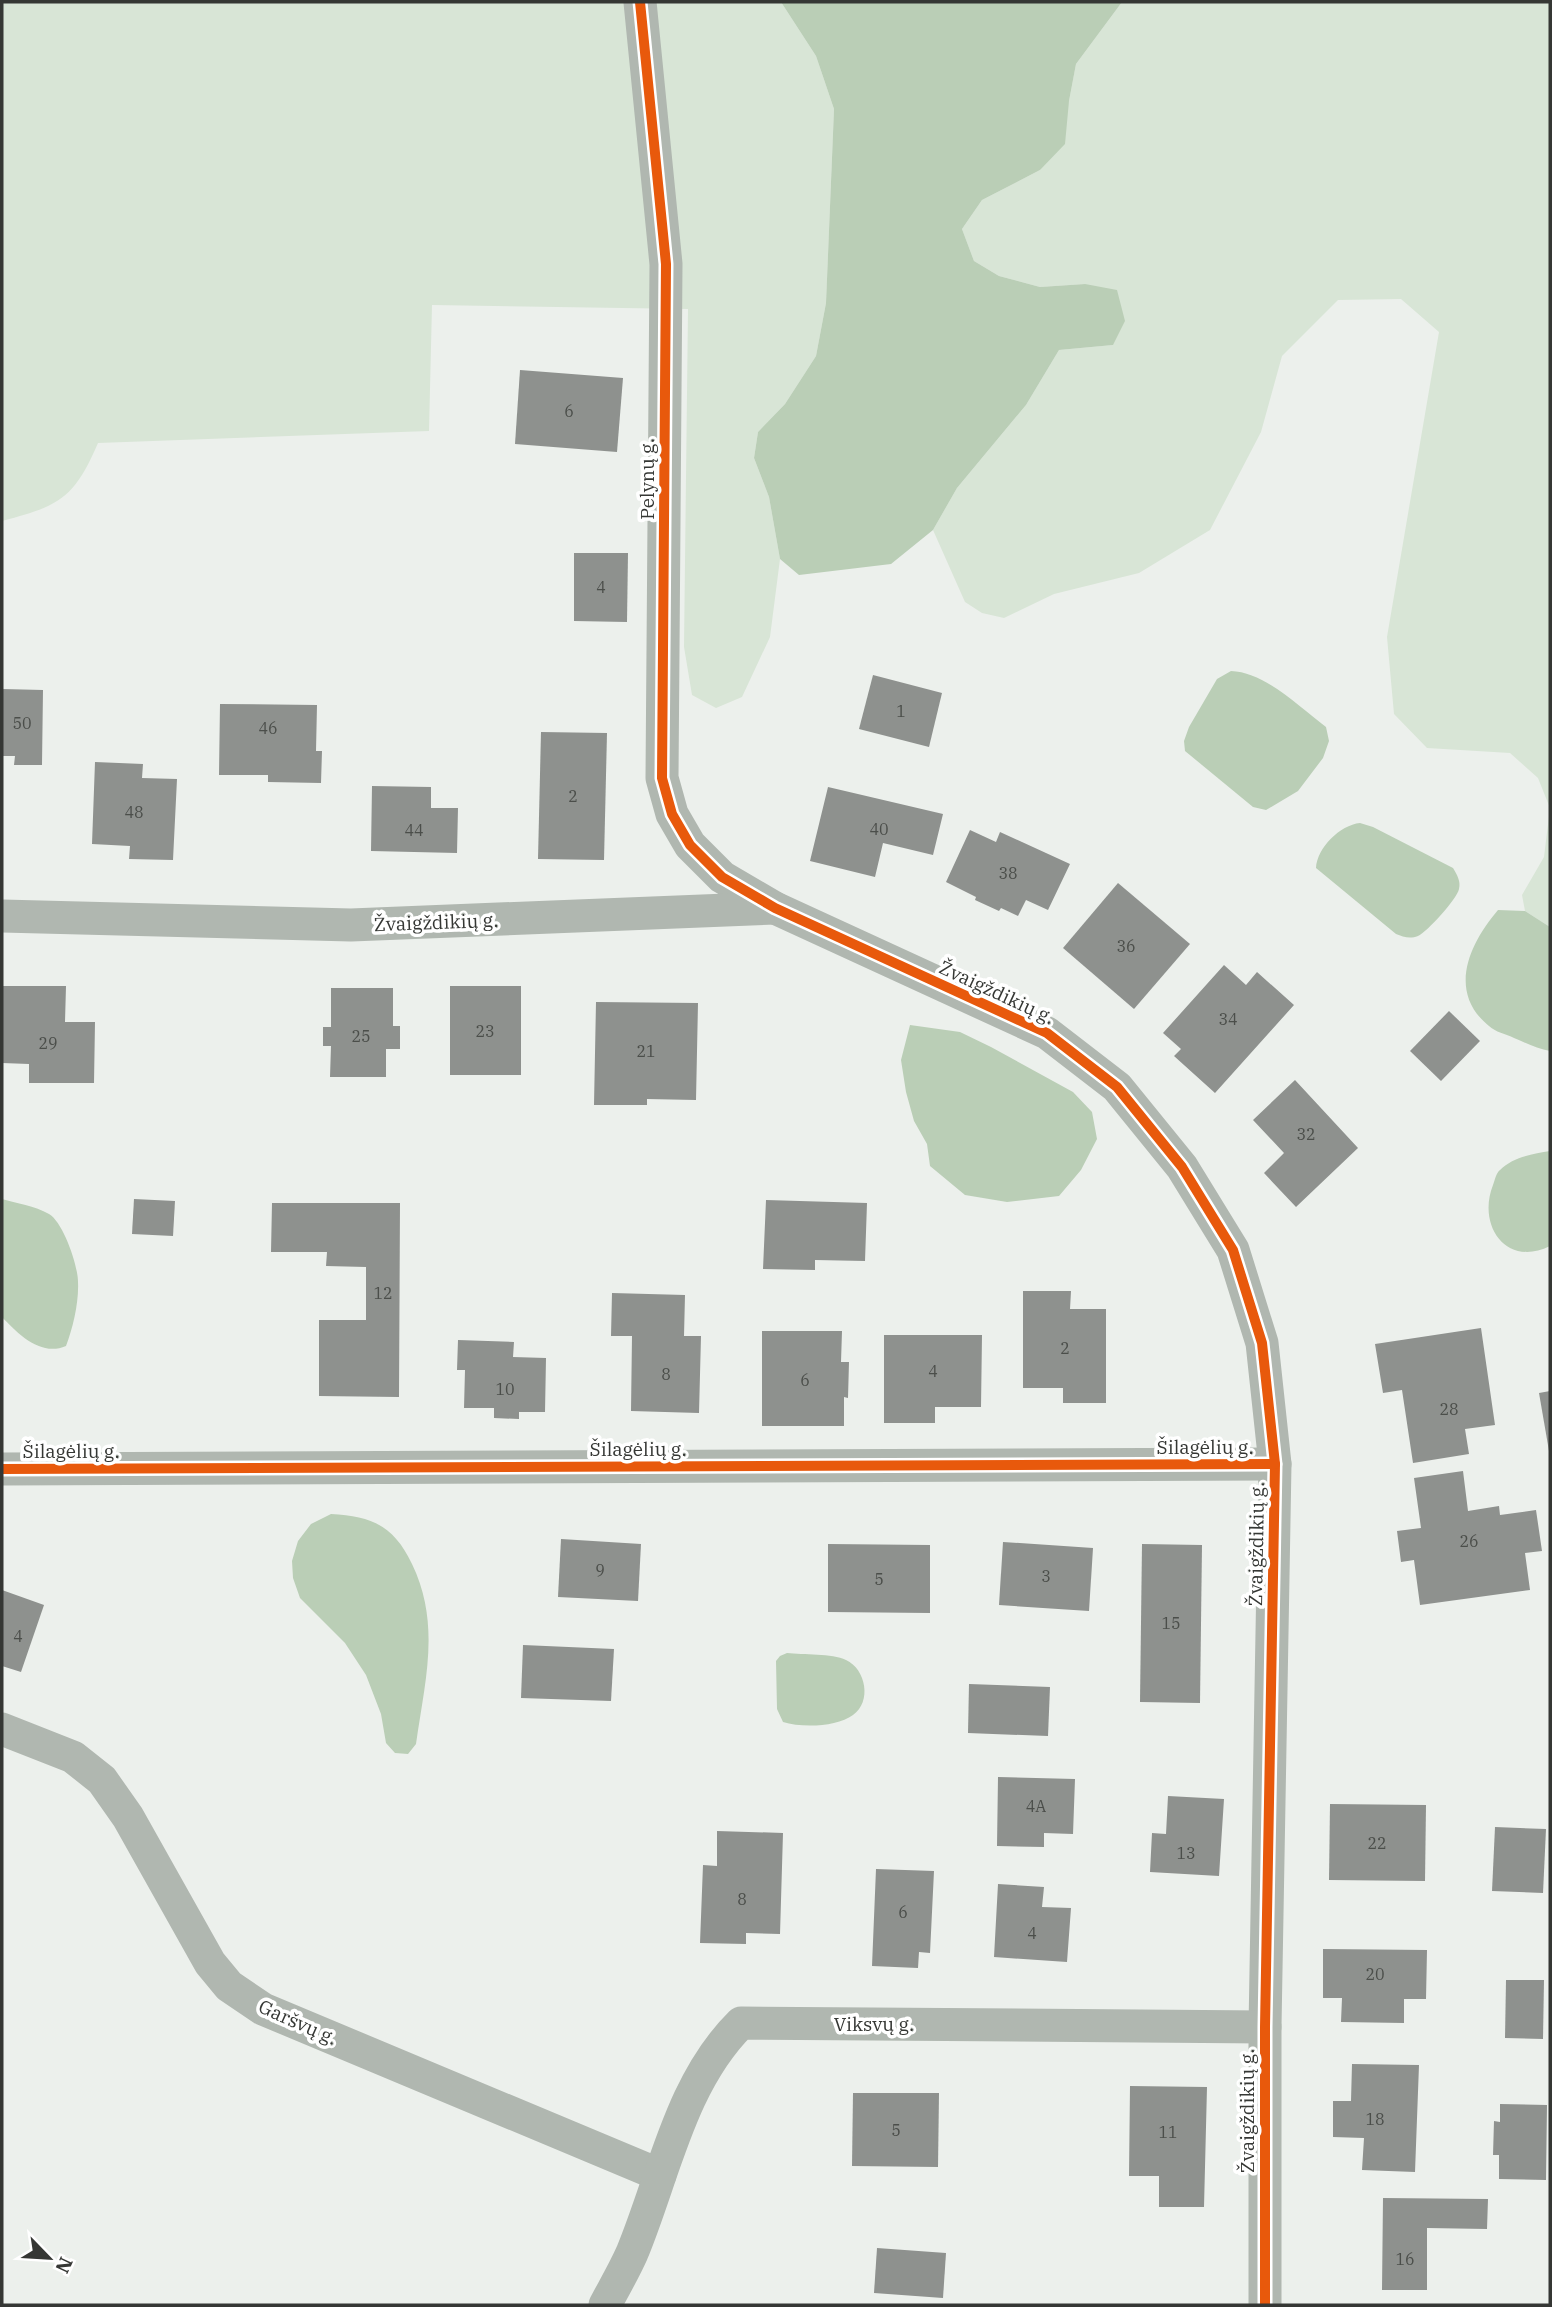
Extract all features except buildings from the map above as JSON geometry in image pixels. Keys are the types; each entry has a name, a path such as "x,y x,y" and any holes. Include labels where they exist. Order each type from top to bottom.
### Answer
{"street":[{"name":"Pelynų g.","path":"640,2 666,264 662,778 673,814 690,845 722,877 775,908"},
{"name":"Žvaigždikių g.","path":"2,916 351,925 775,908 1047,1033 1117,1087 1182,1167 1233,1250 1262,1343 1275,1464 1265,2027 1265,2305"},
{"name":"Šilagėlių g.","path":"2,1469 1275,1464"},
{"name":"Garšvų g.","path":"2,1729 73,1758 102,1780 128,1817 210,1964 229,1986 263,2008 660,2175"},
{"name":"Viksvų g.","path":"605,2305 631,2254 689,2101 728,2036 741,2023 1265,2027"}],"shaded area":[{"path":"2,2 781,2 816,56 834,109 826,303 816,356 785,404 758,432 754,458 769,497 780,559 770,637 742,697 716,708 692,695 684,647 688,309 432,305 429,431 98,443 81,477 62,497 38,510 2,521"},
{"path":"781,2 1122,2 1076,64 1065,144 1040,170 982,200 962,229 974,261 999,276 1040,287 1085,284 1117,290 1125,321 1113,345 1059,350 1026,405 957,488 933,530 891,564 799,575 780,559 769,497 754,458 758,432 785,404 816,356 826,303 834,109 816,56"},
{"path":"1122,2 1550,2 1550,808 1538,778 1510,753 1427,748 1394,714 1387,637 1439,332 1401,299 1338,300 1282,356 1261,432 1210,530 1139,573 1054,594 1004,618 982,613 965,602 933,530 957,488 1026,405 1059,350 1113,345 1085,284 1040,287 999,276 974,261 962,229 982,200 1040,170 1069,101 1076,64"},
{"path":"1231,671 1256,677 1269,684 1326,727 1329,741 1323,758 1298,791 1266,810 1253,807 1185,751 1184,741 1189,727 1217,679"},
{"path":"1550,808 1550,927 1525,911 1522,895 1544,857"},
{"path":"1360,823 1453,868 1456,873 1459,883 1457,894 1441,915 1418,936 1396,934 1316,868 1320,853 1331,839 1345,828"},
{"path":"1498,910 1525,911 1550,927 1550,1051 1491,1028 1476,1013 1469,998 1466,983 1471,953"},
{"path":"910,1025 960,1032 1073,1092 1092,1112 1097,1139 1081,1170 1059,1196 1007,1202 965,1195 930,1166 927,1144 914,1121 906,1092 901,1060"},
{"path":"1550,1151 1550,1246 1534,1251 1520,1251 1508,1247 1492,1228 1489,1214 1489,1200 1497,1175 1511,1162"},
{"path":"2,1199 49,1214 69,1245 78,1290 75,1315 66,1346 57,1349 39,1346 23,1337 2,1317"},
{"path":"331,1514 358,1517 389,1532 405,1551 421,1586 426,1609 428,1653 416,1744 408,1754 395,1753 386,1743 381,1714 366,1675 345,1643 300,1598 293,1578 292,1561 298,1541 311,1524"},
{"path":"787,1653 833,1656 853,1664 864,1686 863,1702 859,1709 846,1719 829,1724 809,1726 783,1722 777,1709 776,1661"}],"cycle path":[{"path":"640,2 666,264 662,778 672,814 690,845 722,877 775,908 1047,1033 1117,1087 1182,1167 1233,1250 1262,1343 1275,1464 1265,2027 1265,2305"},
{"path":"2,1469 1275,1464"}]}
